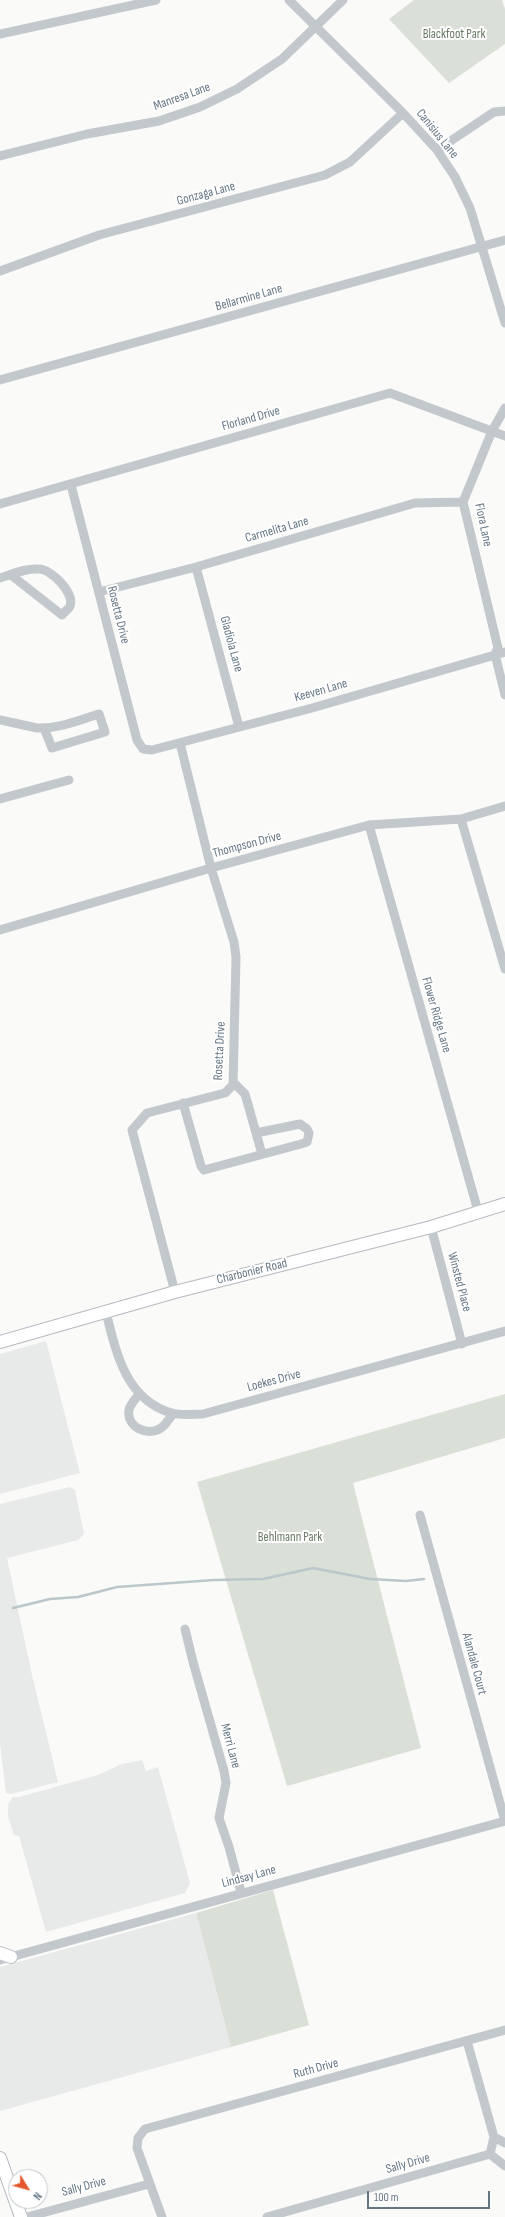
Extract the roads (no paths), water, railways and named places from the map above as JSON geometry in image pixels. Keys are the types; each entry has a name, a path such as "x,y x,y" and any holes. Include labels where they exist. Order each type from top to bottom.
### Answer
{"main road":[{"name":"Charbonier Road","path":"0,1342 175,1292 431,1227 505,1204"},
{"path":"0,2158 21,2217"}],"street":[{"path":"0,34 156,0"},
{"name":"Canisius Lane","path":"290,0 438,150 455,177 470,208 505,323"},
{"name":"Manresa Lane","path":"0,156 87,134 160,121 200,107 237,89 282,59 343,0"},
{"path":"438,150 494,112 505,111"},
{"name":"Gonzaga Lane","path":"0,271 100,235 325,175 350,162 403,113"},
{"name":"Bellarmine Lane","path":"0,380 505,240"},
{"name":"Florland Drive","path":"0,504 390,393 505,436"},
{"name":"Flora Lane","path":"505,408 492,431 463,502 498,648 495,654 505,695"},
{"name":"Rosetta Drive","path":"71,485 136,740 143,749"},
{"name":"Carmelita Lane","path":"99,592 196,567 414,503 463,502"},
{"name":"Gladiola Lane","path":"196,567 240,727"},
{"path":"0,578 28,569 41,568 67,589 70,598 70,606 62,615 11,575"},
{"name":"Keeven Lane","path":"143,749 152,750 240,727 505,652"},
{"path":"0,720 52,729 99,714 105,732 52,748 44,728"},
{"name":"Rosetta Drive","path":"175,1292 132,1130 147,1113 225,1093 234,1083 236,957 234,942 211,868 180,743"},
{"path":"0,799 69,780"},
{"name":"Thompson Drive","path":"0,930 211,868 369,826 461,819 505,806"},
{"path":"461,819 505,969"},
{"name":"Flower Ridge Lane","path":"369,826 478,1212"},
{"path":"234,1083 245,1094 262,1154"},
{"path":"183,1103 201,1166 204,1170 307,1142 309,1133 300,1124 256,1133"},
{"name":"Winsted Place","path":"431,1227 462,1344"},
{"path":"106,1312 123,1371 139,1394 173,1414 161,1428 151,1432 137,1428 129,1418 129,1409 139,1394"},
{"name":"Loekes Drive","path":"173,1414 203,1414 505,1332"},
{"name":"Alandale Court","path":"420,1514 505,1821"},
{"name":"Merri Lane","path":"185,1629 224,1771 226,1783 219,1818 229,1847 241,1892"},
{"name":"Lindsay Lane","path":"4,1956 505,1821"},
{"name":"Ruth Drive","path":"149,2184 137,2148 138,2138 145,2129 505,2030"},
{"path":"468,2041 494,2137 490,2154 505,2166"},
{"path":"494,2137 505,2143"},
{"name":"Sally Drive","path":"267,2217 490,2154"},
{"path":"149,2184 162,2217"},
{"name":"Sally Drive","path":"27,2217 149,2184"}],"waterway":[{"path":"13,1608 50,1599 78,1597 117,1587 214,1580 263,1579 313,1568 370,1579 406,1581 424,1579"}],"park label":[{"name":"Blackfoot Park","path":"454,35"},
{"name":"Behlmann Park","path":"290,1538"}]}
